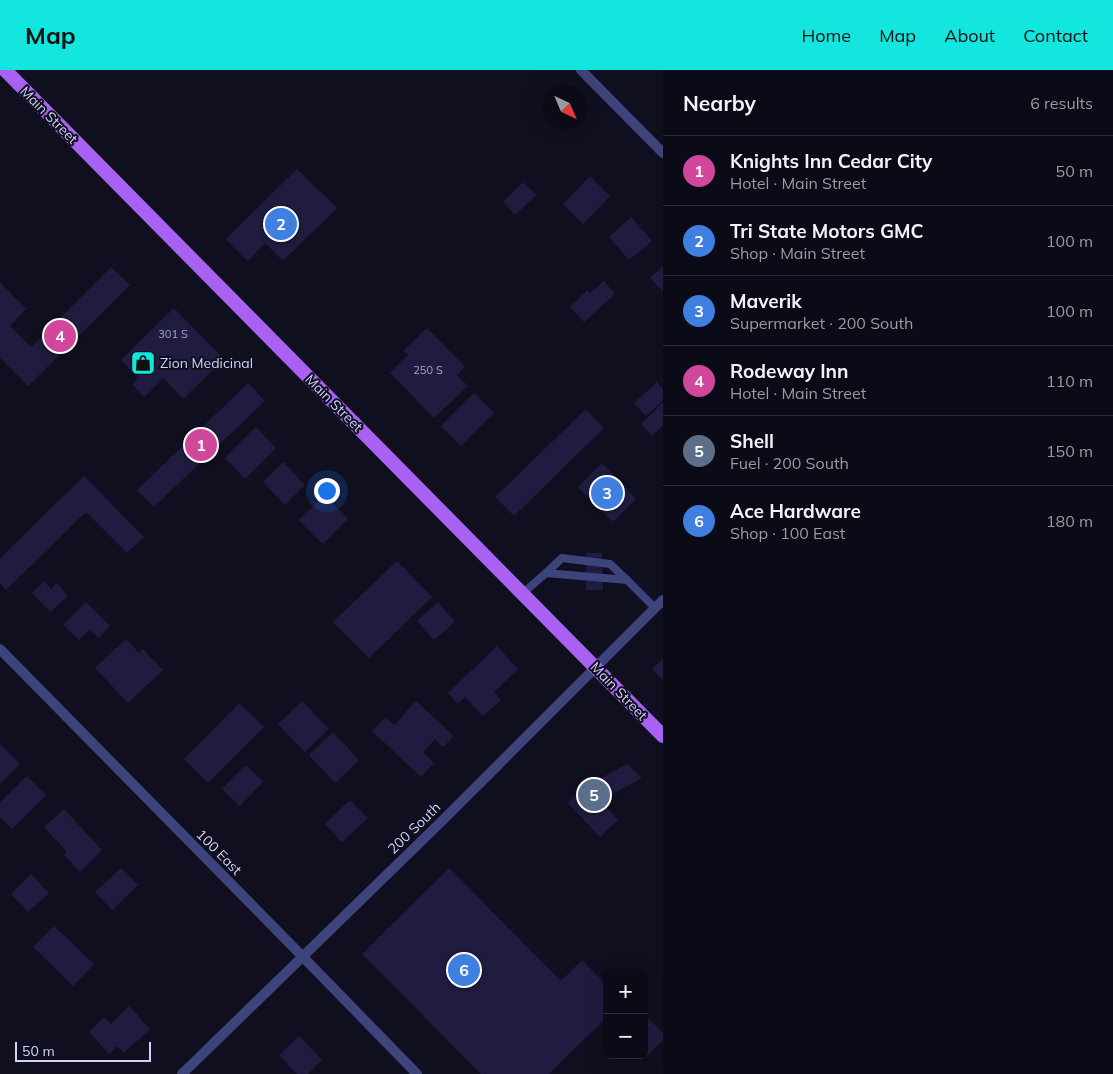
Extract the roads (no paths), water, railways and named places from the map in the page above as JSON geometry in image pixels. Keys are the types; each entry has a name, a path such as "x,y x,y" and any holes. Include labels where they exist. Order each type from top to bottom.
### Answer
{"main road":[{"name":"Main Street","path":"5,70 663,736"}],"street":[{"path":"581,70 663,153"},
{"name":"200 South","path":"182,1074 442,820 663,600"},
{"name":"100 East","path":"0,650 417,1074"}],"lane":[{"path":"523,593 562,558 610,564 655,608"},
{"path":"546,573 627,580"}],"place":[{"name":"Tri State Motors GMC","path":"281,224"},
{"name":"Rodeway Inn","path":"60,336"},
{"name":"Zion Medicinal","path":"143,363"},
{"name":"Knights Inn Cedar City","path":"201,445"},
{"name":"Maverik","path":"607,493"},
{"name":"Shell","path":"594,795"},
{"name":"Ace Hardware","path":"464,970"}]}
